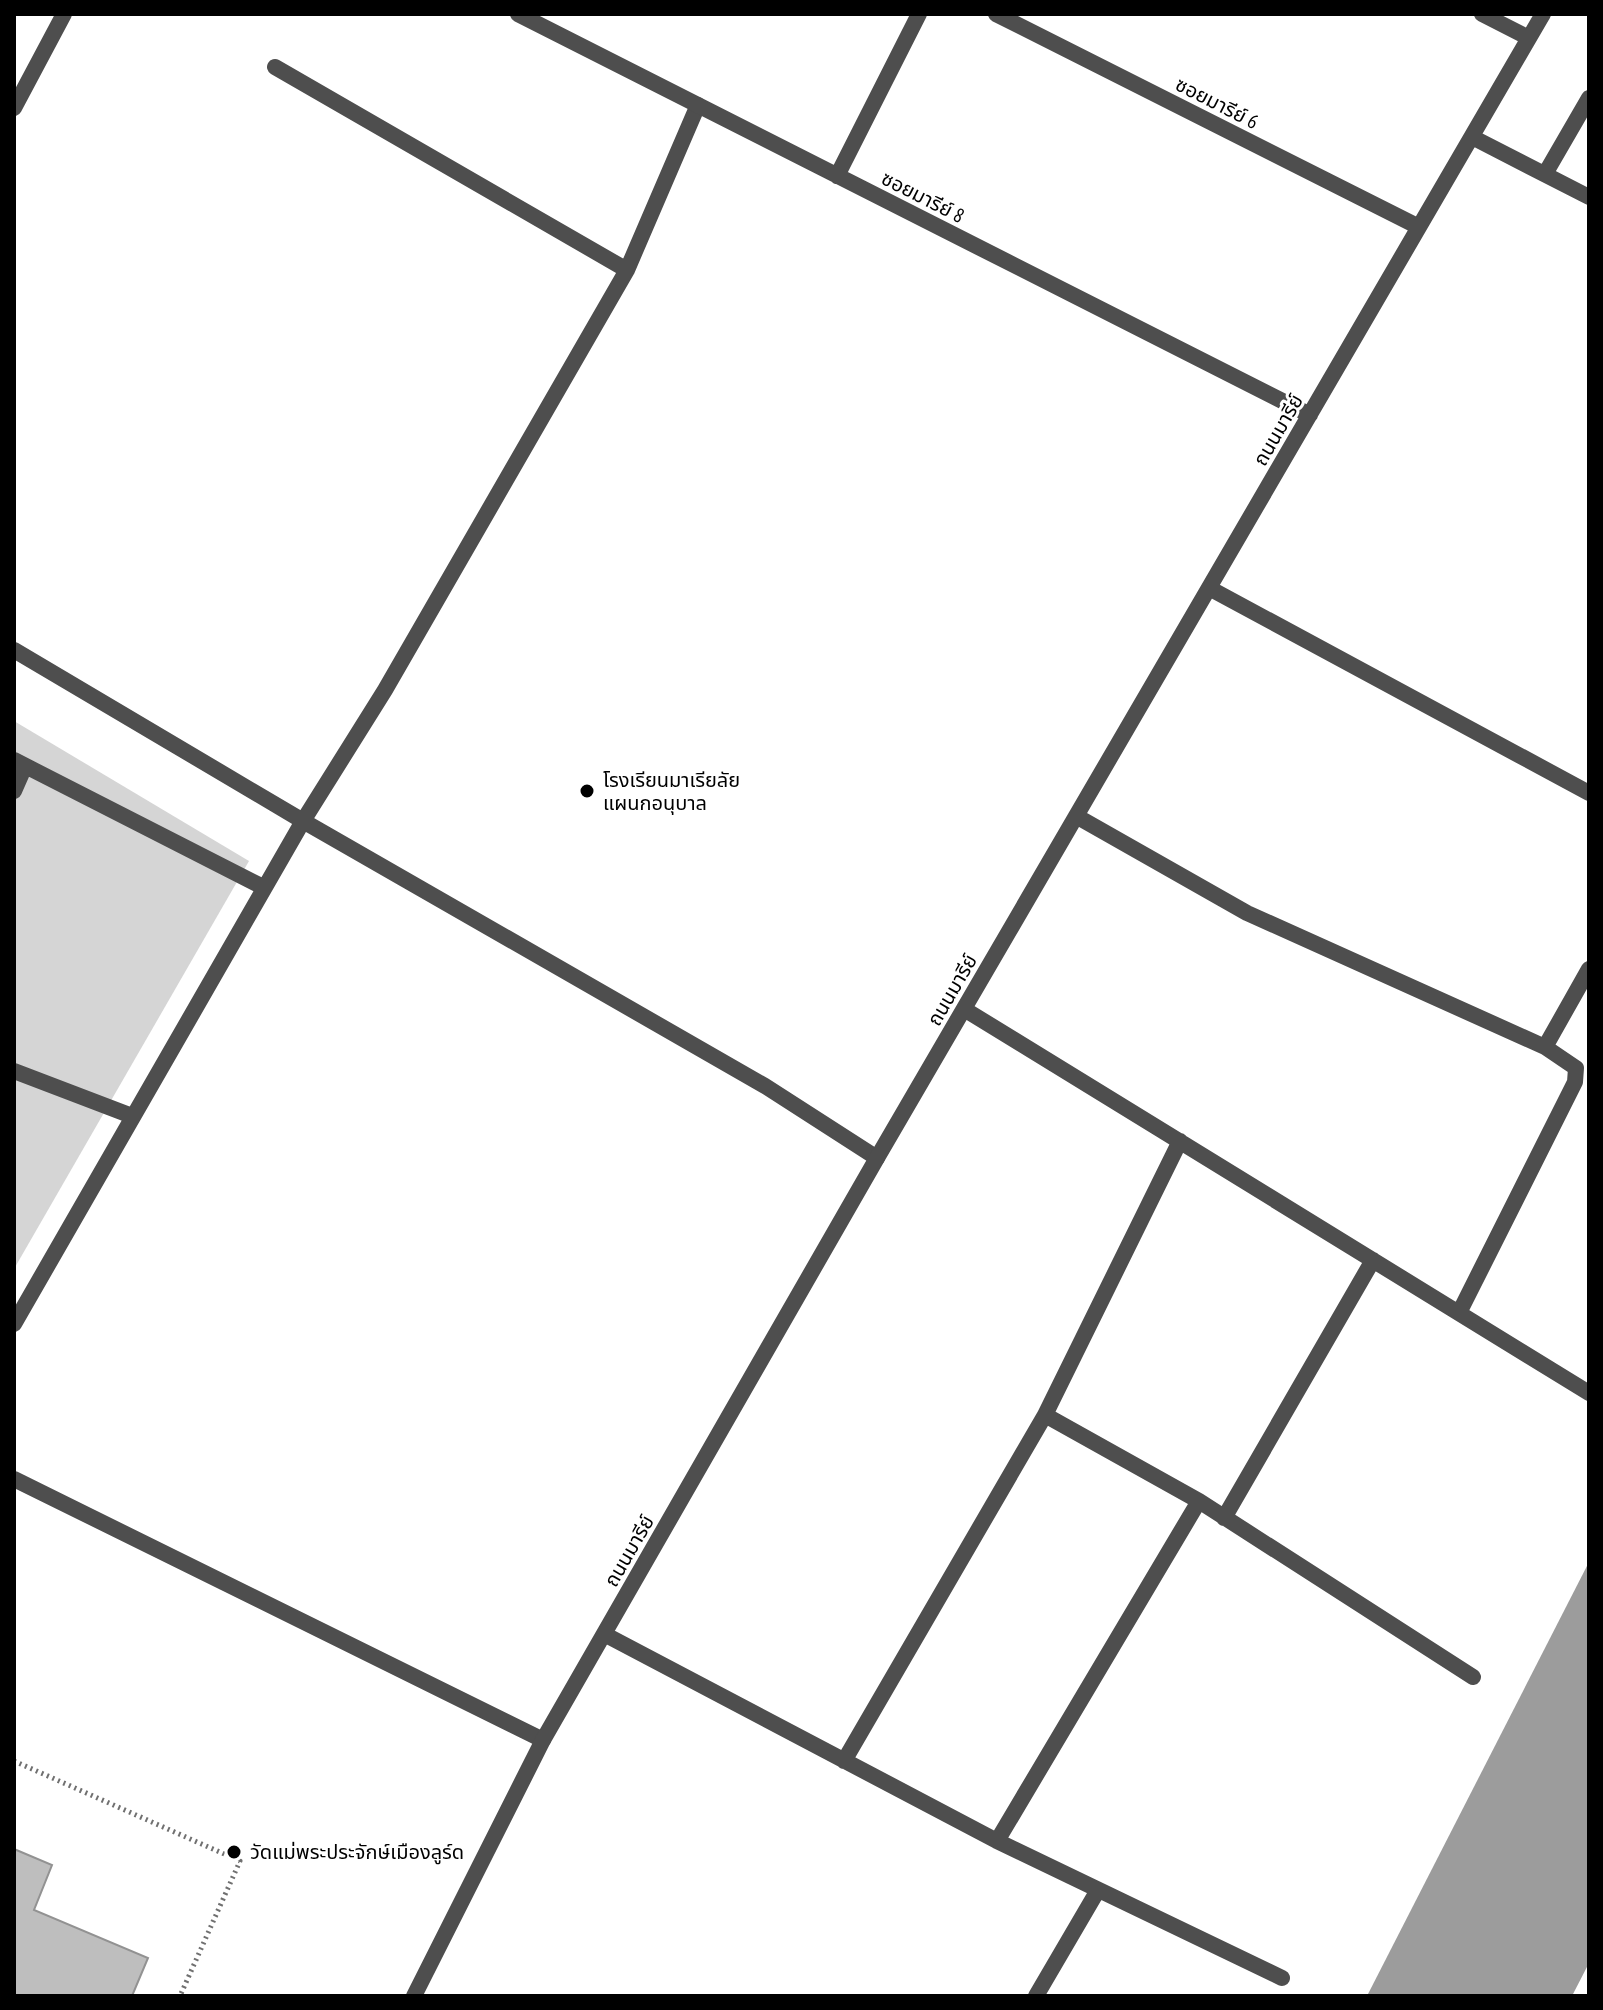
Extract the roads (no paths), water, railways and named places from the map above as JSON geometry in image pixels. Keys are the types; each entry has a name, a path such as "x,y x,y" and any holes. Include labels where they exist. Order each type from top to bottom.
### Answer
{"street":[{"path":"14,108 64,14"},
{"name":"ซอยมารีย์ 8","path":"518,14 1310,415"},
{"path":"837,176 919,14"},
{"name":"ซอยมารีย์ 6","path":"996,14 1419,227"},
{"path":"1482,14 1529,38"},
{"name":"ถนนมารีย์","path":"414,1996 543,1740 877,1158 1543,14"},
{"path":"275,67 627,270"},
{"path":"1545,174 1589,98"},
{"path":"14,1324 263,887 385,690 627,270 698,105"},
{"path":"1472,137 1589,197"},
{"path":"1209,588 1589,793"},
{"path":"14,650 303,821 765,1086 877,1158"},
{"path":"14,791 20,763 263,887"},
{"path":"1076,816 1247,913 1545,1047 1576,1068 1575,1082 1459,1313"},
{"path":"1545,1047 1589,969"},
{"path":"964,1009 1589,1393"},
{"path":"14,1071 132,1116"},
{"path":"844,1761 1045,1415 1180,1141"},
{"path":"1224,1518 1373,1260"},
{"path":"1045,1415 1199,1501 1473,1677"},
{"path":"14,1479 543,1740"},
{"path":"997,1841 1199,1501"},
{"path":"604,1634 997,1841 1282,1978"},
{"path":"1036,1996 1098,1890"}],"place":[{"name":"โรงเรียนมาเรียลัย แผนกอนุบาล","path":"587,791"},
{"name":"วัดแม่พระประจักษ์เมืองลูร์ด","path":"234,1852"}]}
